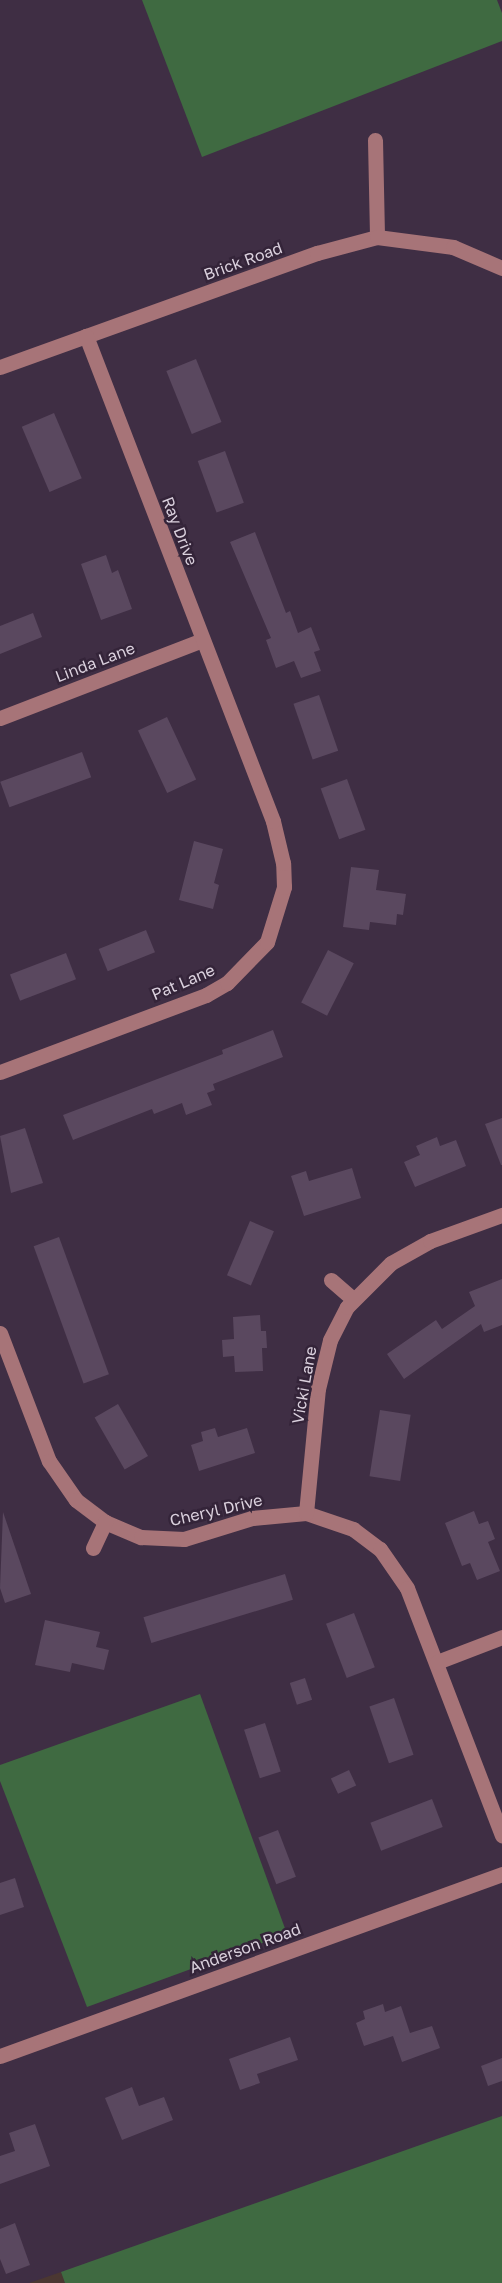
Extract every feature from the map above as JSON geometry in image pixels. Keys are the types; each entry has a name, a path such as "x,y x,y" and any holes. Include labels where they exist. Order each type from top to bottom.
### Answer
{"street":[{"path":"375,140 377,237"},
{"name":"Brick Road","path":"0,367 317,253 377,237 453,247 502,268"},
{"name":"Ray Drive","path":"86,336 241,738"},
{"name":"Linda Lane","path":"0,718 202,640"},
{"name":"Pat Lane","path":"0,1072 206,995 227,983 258,954 281,907 284,863 273,821 241,738"},
{"name":"Vicki Lane","path":"306,1513 325,1359 338,1323 353,1299 374,1276 410,1251 502,1215"},
{"path":"331,1280 353,1299"},
{"name":"Cheryl Drive","path":"0,1333 49,1461 76,1500 105,1522 141,1537 184,1539 252,1518 306,1513 346,1525 380,1549 407,1587 502,1835"},
{"path":"93,1548 105,1522"},
{"path":"437,1662 502,1637"},
{"name":"Anderson Road","path":"0,2056 502,1874"}],"shaded area":[{"path":"61,2272 65,2283 29,2283"}],"green space":[{"path":"142,0 497,0 502,13 502,41 202,157"},
{"path":"200,1694 287,1934 87,2007 0,1781 0,1765"},
{"path":"502,2116 502,2283 65,2283 61,2272"}],"building":[{"path":"196,359 221,422 192,434 166,371"},
{"path":"54,413 82,478 50,492 22,427"},
{"path":"225,451 244,503 217,513 198,461"},
{"path":"255,532 286,613 290,611 298,633 311,627 320,650 314,652 321,671 301,678 294,661 276,668 266,640 271,638 230,542"},
{"path":"106,555 112,573 118,570 132,609 101,620 81,564"},
{"path":"33,613 42,637 0,654 0,626"},
{"path":"319,695 338,751 313,760 293,704"},
{"path":"167,717 196,780 167,793 138,731"},
{"path":"82,752 91,777 9,807 0,782"},
{"path":"347,779 365,830 339,839 321,789"},
{"path":"194,841 223,849 214,883 219,885 213,909 179,900"},
{"path":"351,867 379,870 376,890 406,894 403,915 397,914 396,925 370,922 369,930 343,927"},
{"path":"146,930 155,952 108,971 99,949"},
{"path":"328,950 354,963 327,1016 301,1003"},
{"path":"66,953 76,979 20,1001 10,975"},
{"path":"273,1030 283,1057 213,1084 215,1090 207,1093 212,1105 186,1115 182,1103 154,1114 152,1109 73,1140 63,1115 223,1054 222,1050"},
{"path":"502,1118 502,1165 501,1165 485,1124"},
{"path":"25,1128 43,1183 11,1193 0,1136"},
{"path":"437,1137 440,1146 456,1140 466,1166 415,1187 404,1162 420,1155 416,1146"},
{"path":"352,1168 361,1198 304,1216 291,1176 306,1171 309,1181"},
{"path":"250,1221 274,1231 251,1285 227,1275"},
{"path":"59,1237 109,1374 84,1383 34,1246"},
{"path":"502,1279 502,1325 484,1332 481,1324 404,1379 387,1354 436,1320 442,1329 475,1306 469,1292"},
{"path":"260,1315 261,1331 266,1331 267,1348 262,1348 263,1371 235,1372 234,1356 223,1357 222,1340 234,1339 233,1317"},
{"path":"118,1404 148,1456 125,1469 95,1418"},
{"path":"380,1410 411,1415 400,1481 370,1476"},
{"path":"215,1428 218,1437 247,1428 255,1453 199,1471 191,1445 203,1441 201,1432"},
{"path":"474,1511 479,1524 488,1521 495,1539 488,1542 500,1571 477,1580 470,1563 462,1566 445,1523"},
{"path":"3,1512 31,1594 5,1603 0,1588"},
{"path":"285,1574 293,1600 151,1643 143,1617"},
{"path":"354,1613 375,1667 347,1678 326,1624"},
{"path":"45,1620 100,1632 96,1647 109,1650 104,1670 72,1663 70,1672 35,1665"},
{"path":"305,1678 312,1700 297,1705 290,1683"},
{"path":"394,1698 414,1755 389,1763 369,1706"},
{"path":"265,1723 281,1772 260,1778 244,1730"},
{"path":"349,1770 356,1785 338,1794 331,1778"},
{"path":"432,1799 443,1827 381,1851 370,1823"},
{"path":"278,1830 296,1877 276,1884 258,1838"},
{"path":"15,1878 24,1907 0,1915 0,1883"},
{"path":"383,2004 385,2012 401,2006 410,2033 432,2026 440,2048 402,2062 393,2036 364,2046 356,2023 365,2019 363,2011"},
{"path":"290,2037 298,2060 257,2074 260,2083 240,2090 229,2059"},
{"path":"502,2058 502,2081 488,2086 481,2066"},
{"path":"132,2087 139,2106 164,2097 173,2120 122,2140 105,2098"},
{"path":"35,2124 50,2166 0,2184 0,2156 15,2151 9,2133"},
{"path":"15,2223 30,2265 6,2274 0,2259 0,2229"}]}
